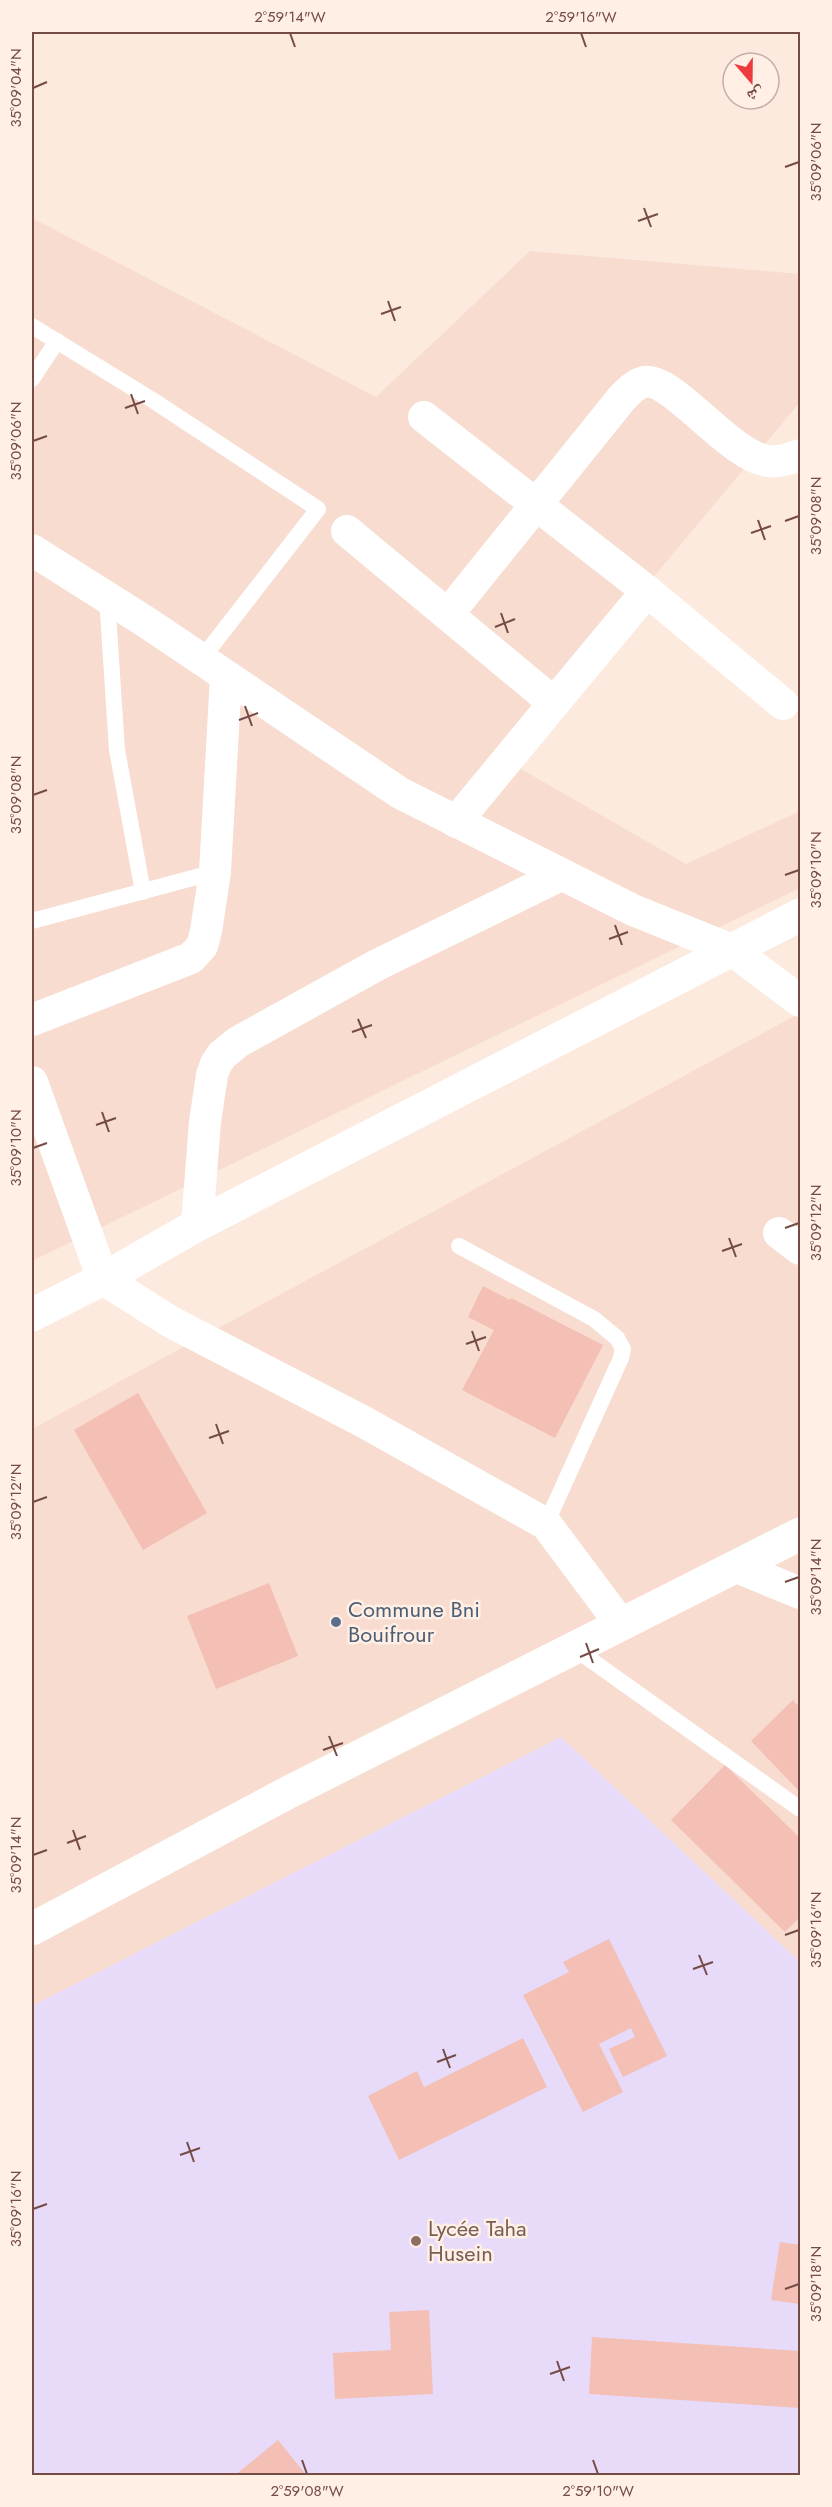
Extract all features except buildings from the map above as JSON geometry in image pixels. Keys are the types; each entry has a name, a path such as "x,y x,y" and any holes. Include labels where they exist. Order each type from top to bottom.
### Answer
{"street":[{"path":"448,614 622,398 645,382 670,390 733,444 758,459 776,461 801,455"},
{"path":"424,417 647,591 783,704"},
{"path":"347,531 554,703"},
{"path":"32,550 146,622 400,793 633,910 732,950 801,1001"},
{"path":"456,822 647,591"},
{"path":"32,1020 191,958 202,946 215,872 213,668"},
{"path":"196,1225 205,1122 212,1075 222,1055 238,1042 377,965 561,875"},
{"path":"32,1316 103,1279 196,1225 801,915"},
{"path":"32,1082 103,1279 171,1322 364,1422 546,1524 620,1623"},
{"path":"32,1929 289,1792 620,1623 801,1534"},
{"path":"737,1567 801,1593"}],"lane":[{"path":"32,326 318,509 213,668"},
{"path":"32,379 57,341"},
{"path":"107,598 117,750 143,892"},
{"path":"32,921 215,872"},
{"path":"459,1246 594,1319 617,1338 623,1349 546,1524"},
{"path":"574,1648 801,1809"}],"shaded area":[{"path":"32,218 376,397 530,251 800,274 800,402 502,758 686,864 800,811 800,888 32,1261"},
{"path":"800,1013 800,2475 32,2476 32,1429"},
{"name":"Lycée Taha Husein","path":"561,1737 800,1962 800,2475 32,2476 32,2006"}],"place":[{"name":"Commune Bni Bouifrour","path":"336,1622"},
{"name":"Lycée Taha Husein","path":"416,2241"}]}
